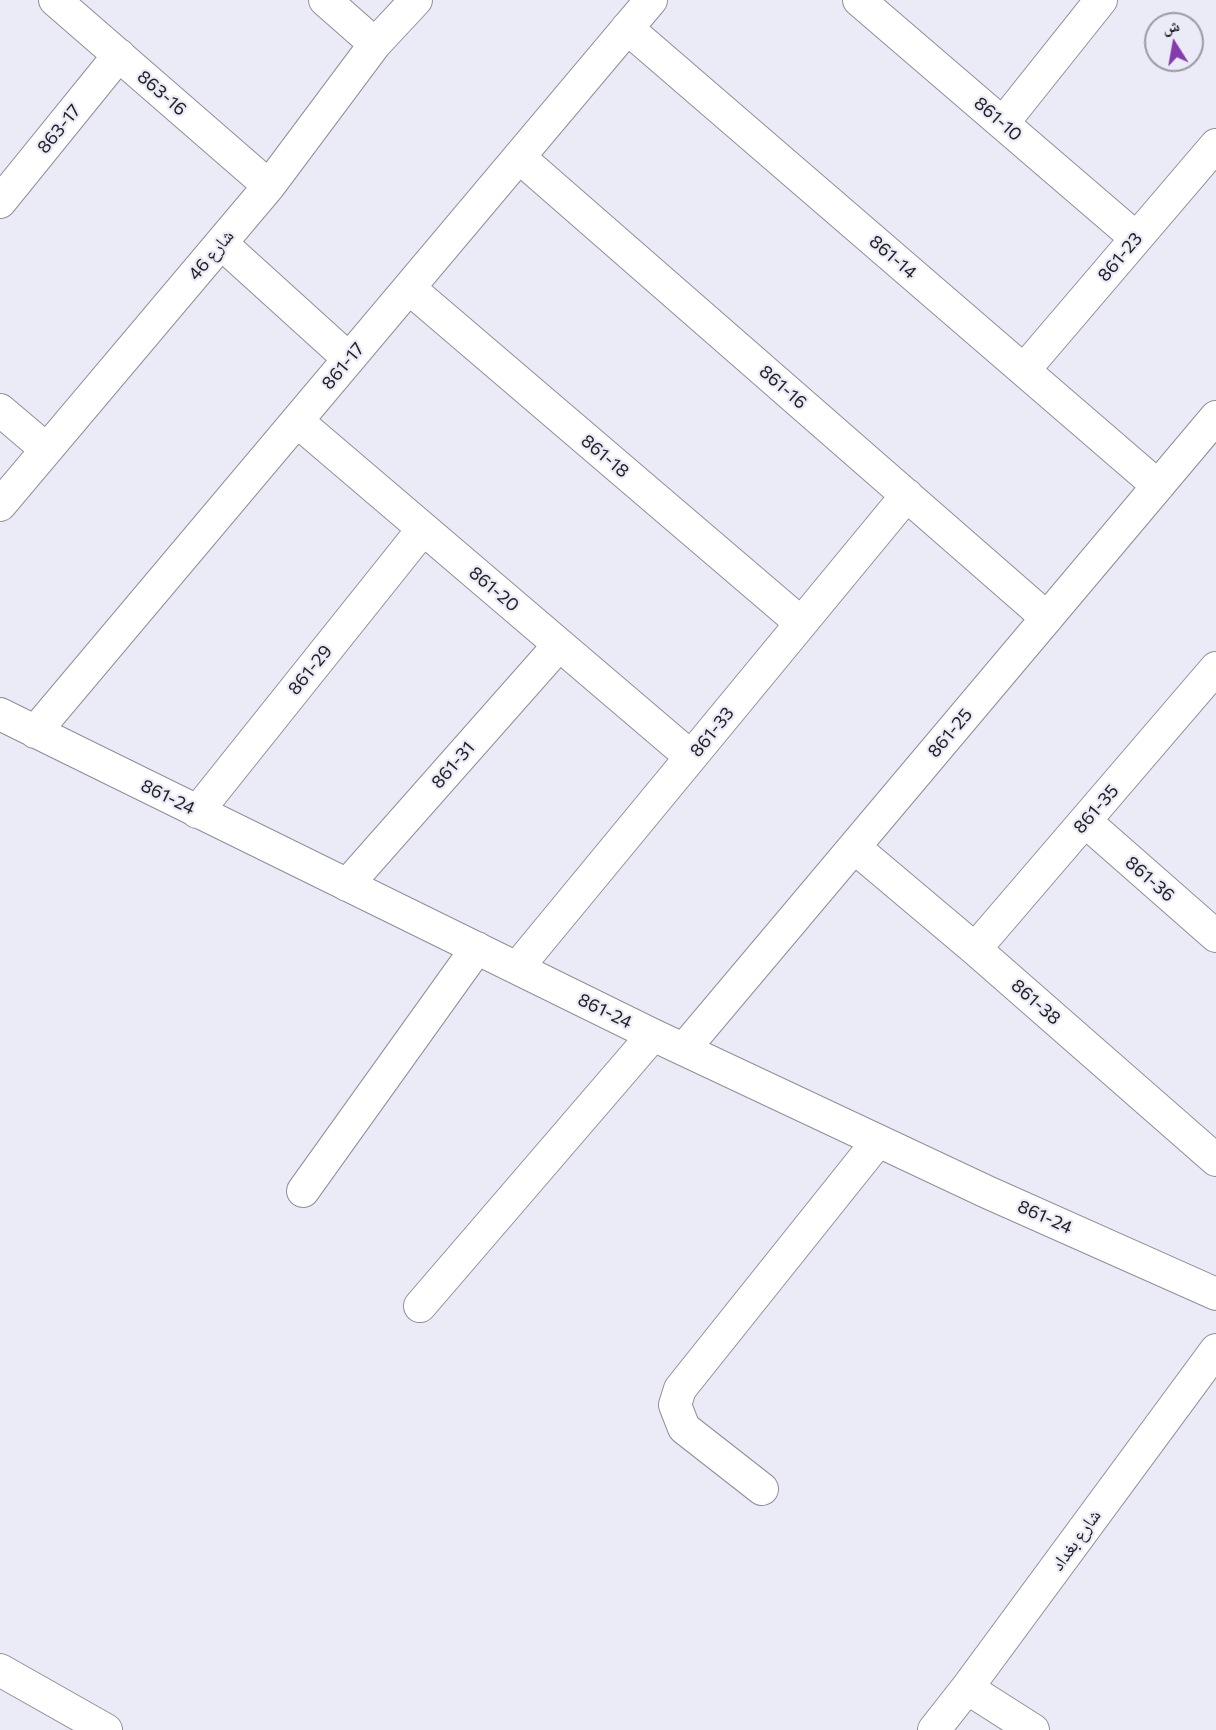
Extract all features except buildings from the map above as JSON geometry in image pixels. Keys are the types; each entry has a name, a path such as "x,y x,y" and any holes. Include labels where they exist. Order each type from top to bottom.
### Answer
{"street":[{"name":"863-16","path":"55,0 269,186"},
{"path":"325,0 375,44"},
{"name":"شارع 46","path":"0,505 269,186 375,44 416,0"},
{"name":"861-17","path":"35,732 651,0"},
{"path":"1003,123 1101,0"},
{"name":"861-10","path":"862,1 1136,238"},
{"name":"861-14","path":"627,28 1158,486"},
{"name":"863-17","path":"5,187 119,56"},
{"name":"861-23","path":"1024,370 1216,144"},
{"name":"861-16","path":"519,157 1047,618"},
{"path":"221,243 349,359"},
{"name":"861-18","path":"409,288 801,623"},
{"path":"0,410 46,449"},
{"name":"861-25","path":"684,1049 1216,417"},
{"name":"861-20","path":"297,421 691,757"},
{"name":"861-33","path":"517,968 907,495"},
{"name":"861-29","path":"197,812 423,529"},
{"name":"861-31","path":"347,885 559,645"},
{"name":"861-35","path":"975,949 1085,821 1206,700 1216,668"},
{"name":"861-24","path":"0,714 653,1035 878,1141 1216,1294"},
{"name":"861-36","path":"1085,821 1216,936"},
{"name":"861-38","path":"854,847 975,949 1216,1160"},
{"path":"303,1191 477,948"},
{"path":"420,1306 653,1035"},
{"path":"762,1489 684,1428 675,1405 680,1389 878,1141"},
{"name":"شارع بغداد","path":"934,1730 1216,1350"},
{"path":"0,1670 106,1730"},
{"path":"967,1688 1033,1730"}]}
